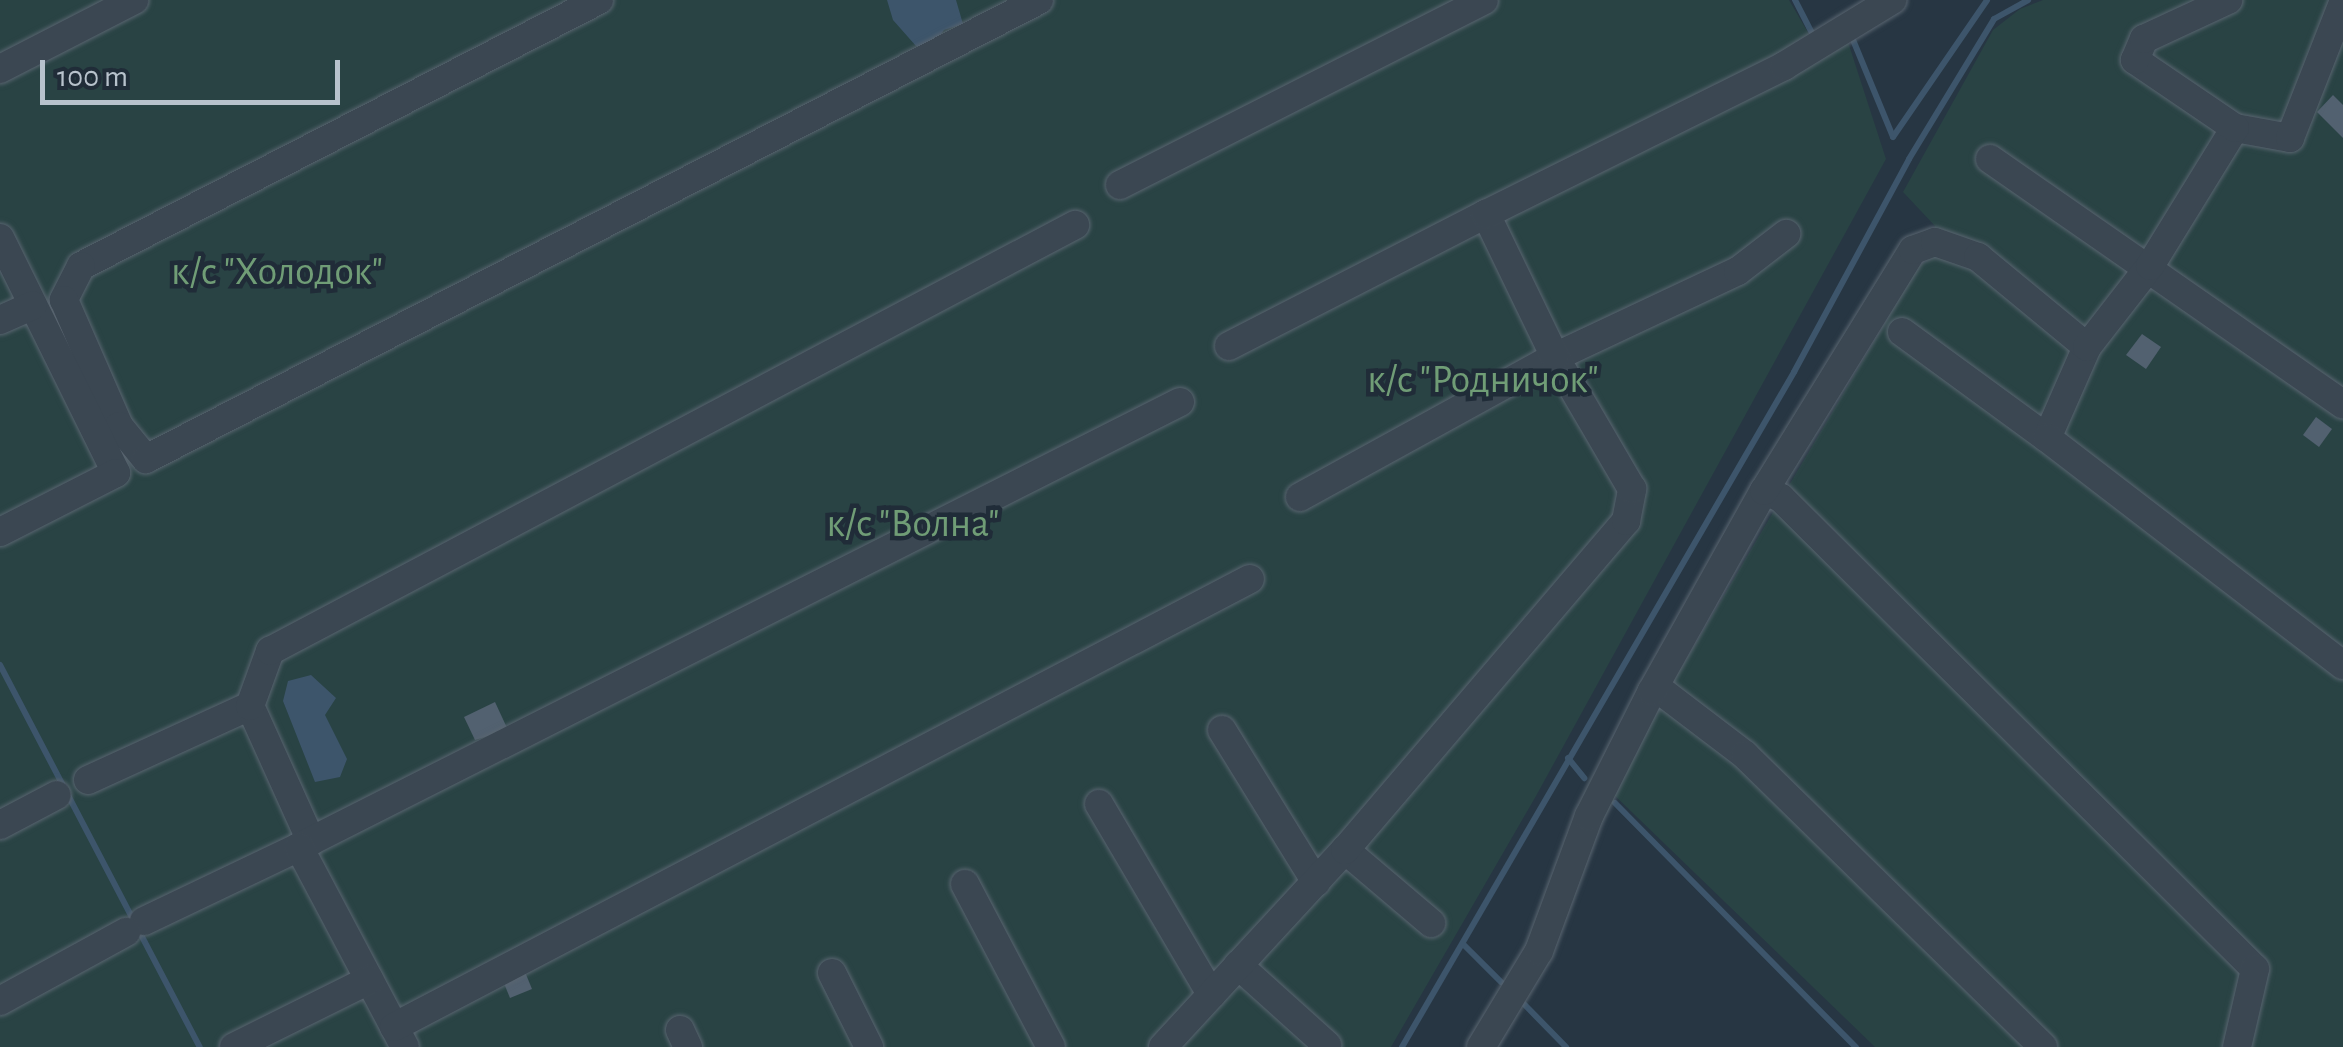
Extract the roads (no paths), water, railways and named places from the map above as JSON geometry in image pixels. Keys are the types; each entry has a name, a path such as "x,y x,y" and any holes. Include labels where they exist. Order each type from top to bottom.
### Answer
{"lane":[{"path":"0,69 134,0"},
{"path":"599,0 81,266 64,300 119,426 146,459 1039,0"},
{"path":"1120,186 1484,0"},
{"path":"1229,346 1784,66 1892,0"},
{"path":"2228,0 2144,38 2135,60 2235,128 2290,138 2343,3"},
{"path":"2047,438 2087,348 2150,266 2235,128"},
{"path":"1990,159 2150,266 2343,404"},
{"path":"1163,1047 1345,850 1626,520 1632,489 1555,357 1486,214"},
{"path":"1074,225 270,651 250,706 305,844 369,980 399,1037 1250,579"},
{"path":"1300,497 1555,357 1738,271 1786,234"},
{"path":"0,238 116,473 0,532"},
{"path":"1481,1047 1539,951 1589,816 1652,691 1764,490 1913,250 1934,242 1978,257 2087,348"},
{"path":"0,320 33,305"},
{"path":"1902,332 2343,665"},
{"path":"0,1001 135,927 1180,402"},
{"path":"1764,490 1780,498 2255,969 2237,1047"},
{"path":"1652,691 1665,694 1744,755 2043,1047"},
{"path":"88,780 250,706"},
{"path":"1222,730 1316,882"},
{"path":"0,825 57,795"},
{"path":"1099,804 1211,994"},
{"path":"1345,850 1431,923"},
{"path":"966,884 1051,1047"},
{"path":"1238,965 1326,1045"},
{"path":"832,973 869,1047"},
{"path":"234,1047 369,980"}],"water":[{"path":"887,0 956,0 963,24 944,30 932,47 916,46 893,20"},
{"path":"311,675 336,698 325,715 347,759 340,777 315,782 283,701 288,681"}],"waterway":[{"path":"1795,0 1815,39"},
{"path":"1851,35 1893,137 1987,0"},
{"path":"1402,1047 1794,372 1909,159 1994,19 2028,0"},
{"path":"0,665 200,1047"},
{"path":"1568,758 1584,778"},
{"path":"1615,803 1856,1047"},
{"path":"1463,944 1501,982"},
{"path":"1522,1002 1566,1047"}],"park label":[{"name":"к/с \"Холодок\"","path":"277,272"},
{"name":"к/с \"Родничок\"","path":"1483,380"},
{"name":"к/с \"Волна\"","path":"913,524"}]}
